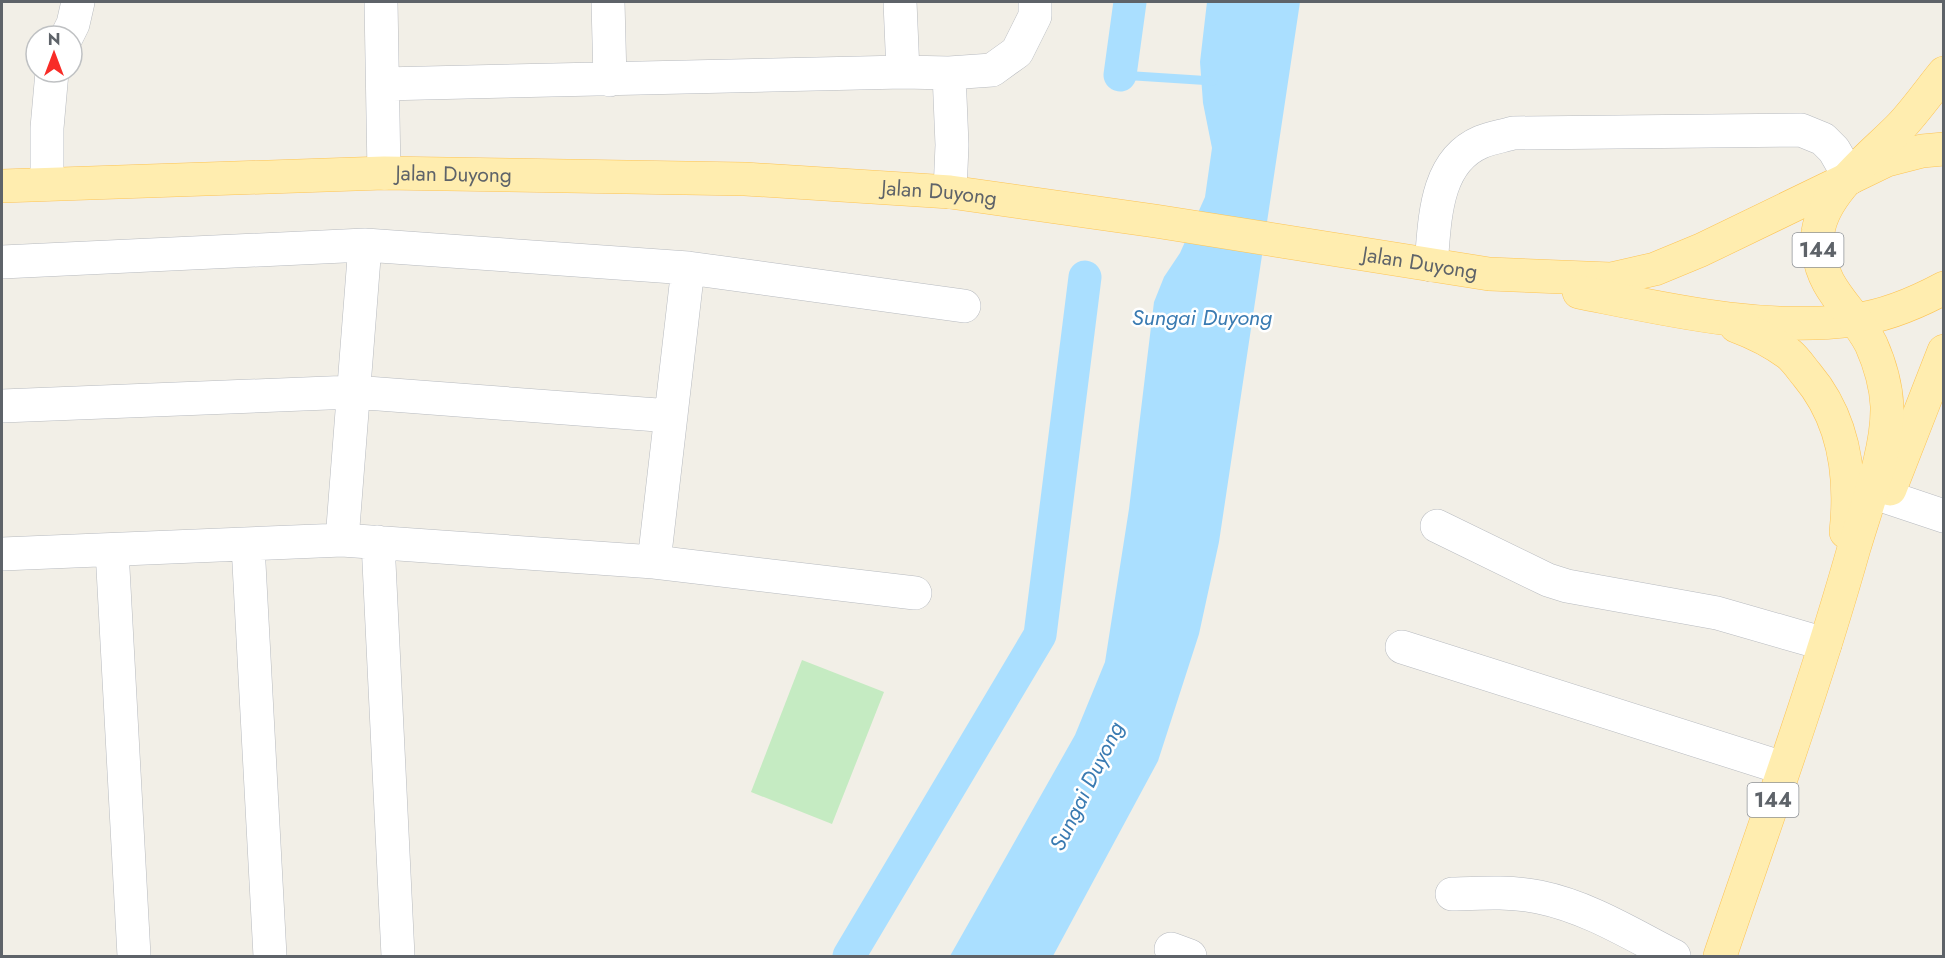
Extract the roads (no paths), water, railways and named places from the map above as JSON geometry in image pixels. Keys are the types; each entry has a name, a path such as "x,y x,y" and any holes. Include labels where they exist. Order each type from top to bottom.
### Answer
{"main road":[{"name":"144","path":"1720,957 1838,606 1884,443 1887,404 1880,371 1870,344 1856,320 1827,281 1819,262 1818,233 1824,213 1838,191 1903,124 1944,73"},
{"name":"144","path":"1850,178 1887,160 1922,151 1944,149"},
{"name":"Jalan Duyong","path":"2,186 384,173 745,179 950,192 1155,221 1489,274 1611,279 1655,269 1701,250 1850,178"},
{"path":"1489,274 1682,313 1715,318 1797,324 1856,320 1896,310 1944,288"},
{"path":"1715,318 1752,332 1791,355 1816,386 1836,423 1846,456 1848,512 1838,606"},
{"name":"144","path":"1838,606 1887,497 1944,351"},
{"path":"1917,424 1944,380"}],"street":[{"path":"73,24 78,2"},
{"path":"381,2 384,173"},
{"path":"608,2 610,80"},
{"path":"900,2 903,72"},
{"path":"383,84 903,72 949,73 992,70 1017,52 1035,16 1035,2"},
{"path":"949,73 950,192"},
{"path":"48,184 51,84"},
{"path":"1431,265 1435,222 1444,179 1458,157 1481,142 1513,133 1801,130 1823,139 1834,150 1850,178"},
{"path":"342,540 364,245"},
{"path":"2,262 364,245 688,267 964,306"},
{"path":"654,562 688,267"},
{"path":"2,406 353,392 671,416"},
{"path":"1887,497 1944,516"},
{"path":"1437,526 1548,580 1567,586 1717,613 1825,644"},
{"path":"2,554 342,540 654,562 915,593"},
{"path":"378,542 398,957"},
{"path":"248,545 270,957"},
{"path":"112,550 134,957"},
{"path":"1402,647 1783,768"},
{"path":"1452,894 1504,892 1539,897 1578,908 1674,957"}],"water":[{"name":"Sungai Duyong","path":"1207,2 1300,2 1219,542 1199,634 1158,761 1053,956 950,956 1075,735 1105,662 1129,509 1154,302 1164,277 1180,253 1205,197 1212,148 1203,103 1200,62"}],"waterway":[{"path":"1120,75 1130,2"},
{"path":"1120,75 1213,81"},
{"path":"849,956 1040,635 1085,277"}]}
